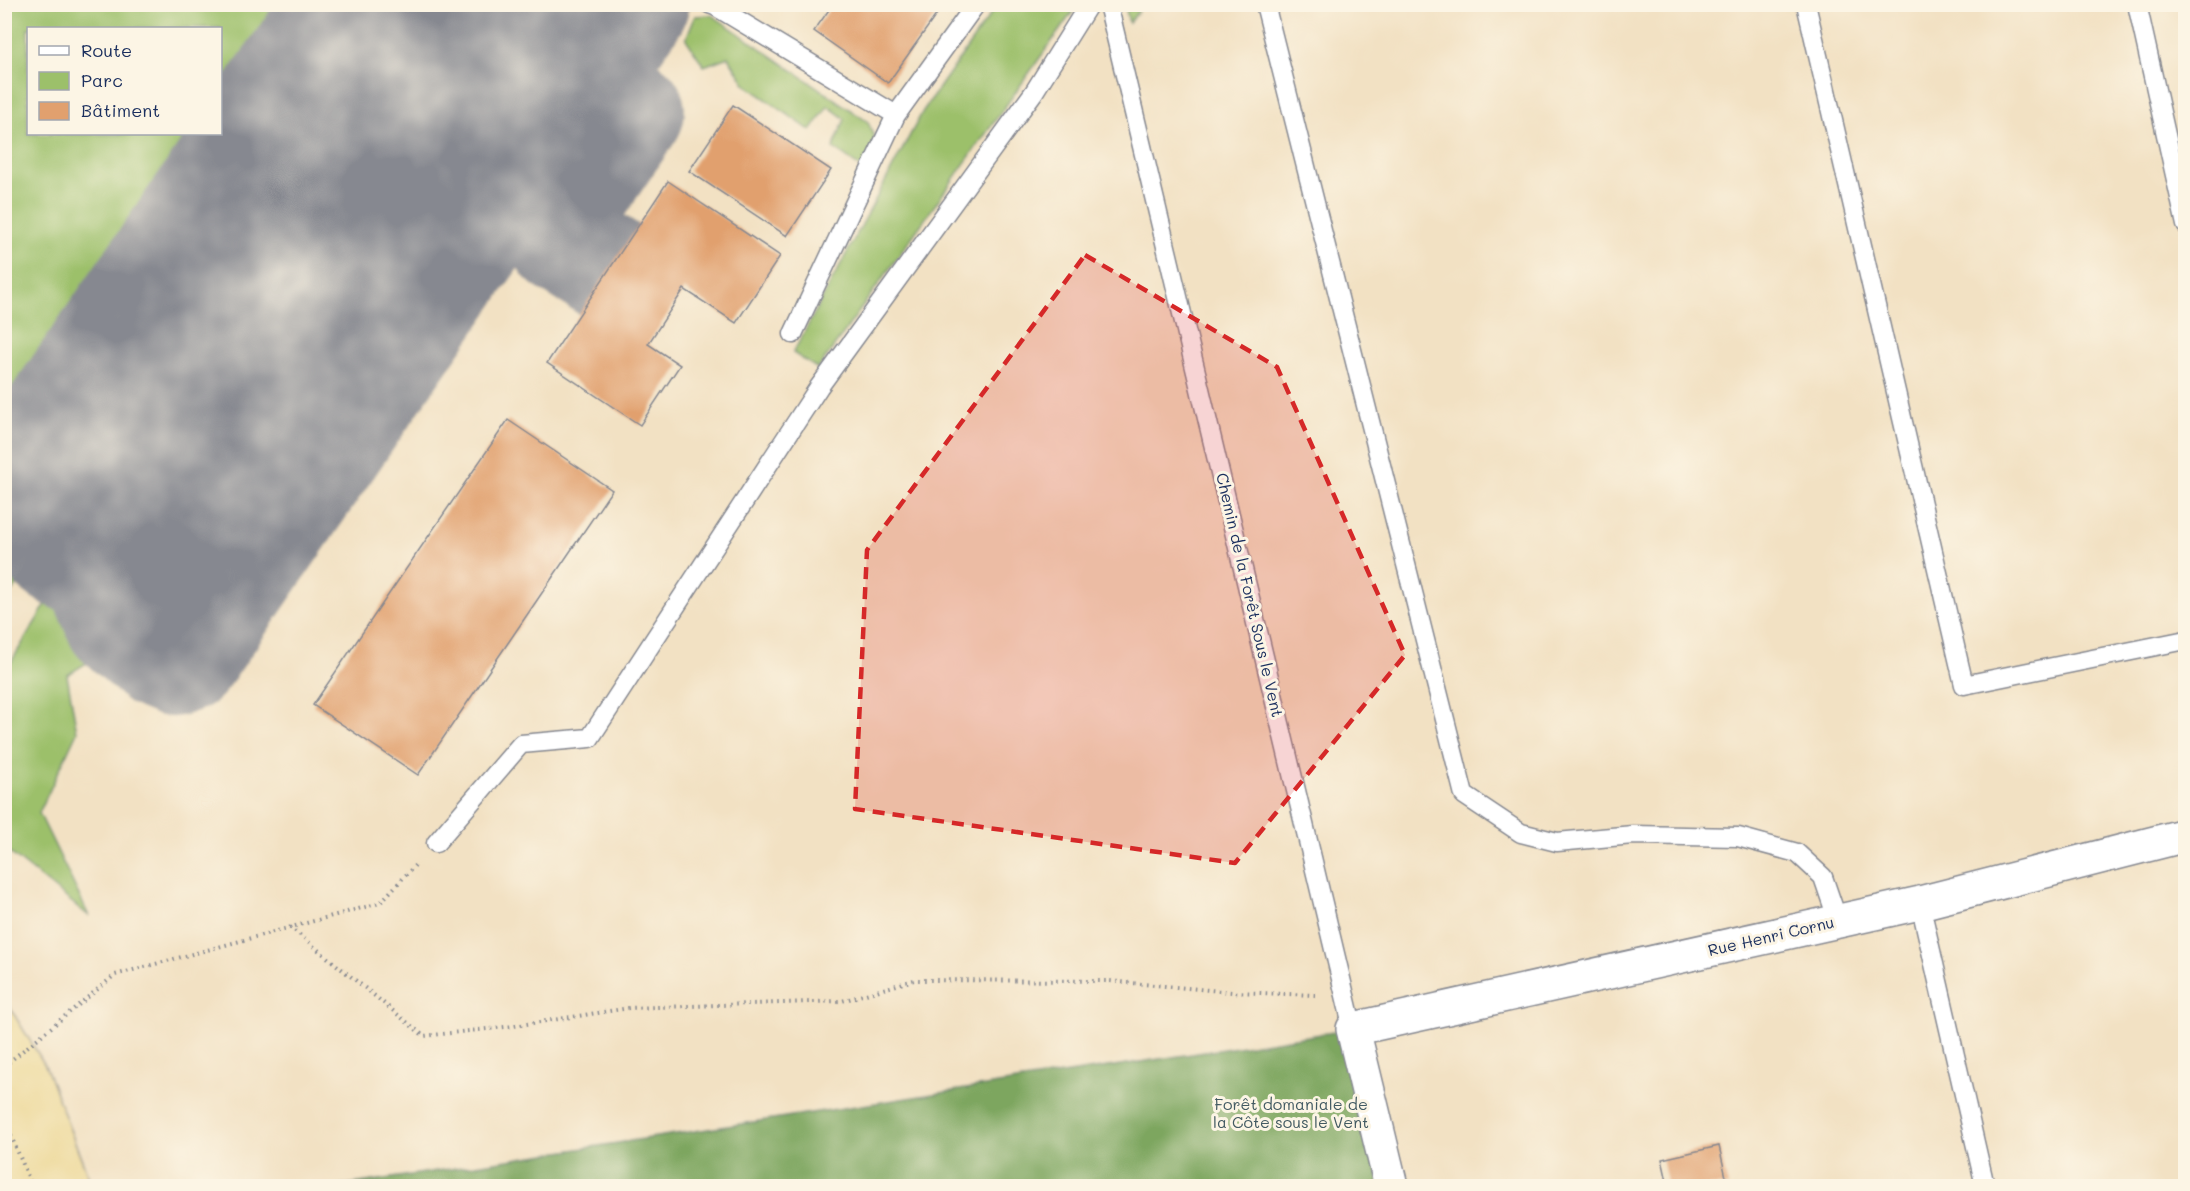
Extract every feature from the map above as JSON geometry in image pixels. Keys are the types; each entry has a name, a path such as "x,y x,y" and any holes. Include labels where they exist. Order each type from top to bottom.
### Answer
{"street":[{"name":"Rue Henri Cornu","path":"1353,1029 1920,903 2186,835"},
{"name":"Chemin de la Forêt Sous le Vent","path":"1353,1029 1391,1186"}],"lane":[{"path":"709,4 896,115"},
{"path":"794,334 896,115 976,4"},
{"path":"436,843 521,744 590,738 819,387 1034,92 1089,4"},
{"name":"Chemin de la Forêt Sous le Vent","path":"1108,4 1353,1029"},
{"path":"1265,4 1464,795 1521,834 1557,842 1633,836 1738,837 1797,853 1823,877 1838,921"},
{"path":"1806,4 1964,685 2186,640"},
{"path":"2138,4 2186,225"},
{"path":"1920,903 1985,1186"}],"path":[{"path":"4,1066 115,975 380,903 436,843"},
{"path":"290,927 424,1036 514,1026 629,1008 842,1001 914,980 1109,981 1233,992 1345,996"},
{"path":"4,1119 32,1186"}],"highlighted area":[{"path":"1085,255 1277,367 1405,655 1235,863 855,809 867,550"}],"green space":[{"path":"5,4 287,5 222,98 222,27 27,27 27,135 195,135 36,359 5,413"},
{"path":"300,5 364,5 51,461 30,516 38,559 5,600 5,434 211,135 222,135 222,119"},
{"path":"508,5 620,5 293,470 233,522 201,570 201,618 178,648 129,614 121,588 132,544"},
{"path":"997,5 1073,5 1074,10 818,369 793,353 923,111"},
{"path":"1125,5 1143,5 1129,23"},
{"path":"712,15 868,122 877,144 863,169 833,148 845,119 828,106 811,131 746,85 728,57 704,66 686,39 695,16"},
{"path":"66,571 119,643 67,675 77,732 39,813 89,916 5,849 5,672"},
{"name":"Forêt domaniale de la Côte sous le Vent","path":"1353,1029 1380,1186 340,1186"}],"sand":[{"path":"4,998 45,1065 92,1186 5,1186"}],"building":[{"path":"833,4 944,4 888,83 814,31"},
{"path":"733,105 831,170 787,236 689,171"},
{"path":"668,181 780,256 736,323 684,289 648,344 680,365 640,425 547,363"},
{"path":"508,420 612,490 418,775 313,705"},
{"path":"1719,1146 1728,1186 1668,1186 1662,1159"}],"taxiway":[{"path":"106,486 98,534 103,582 119,621 160,658 172,663 183,659 635,4"},
{"path":"607,268 565,242 562,212 631,111"}],"runway":[{"path":"106,486 437,4"}]}
